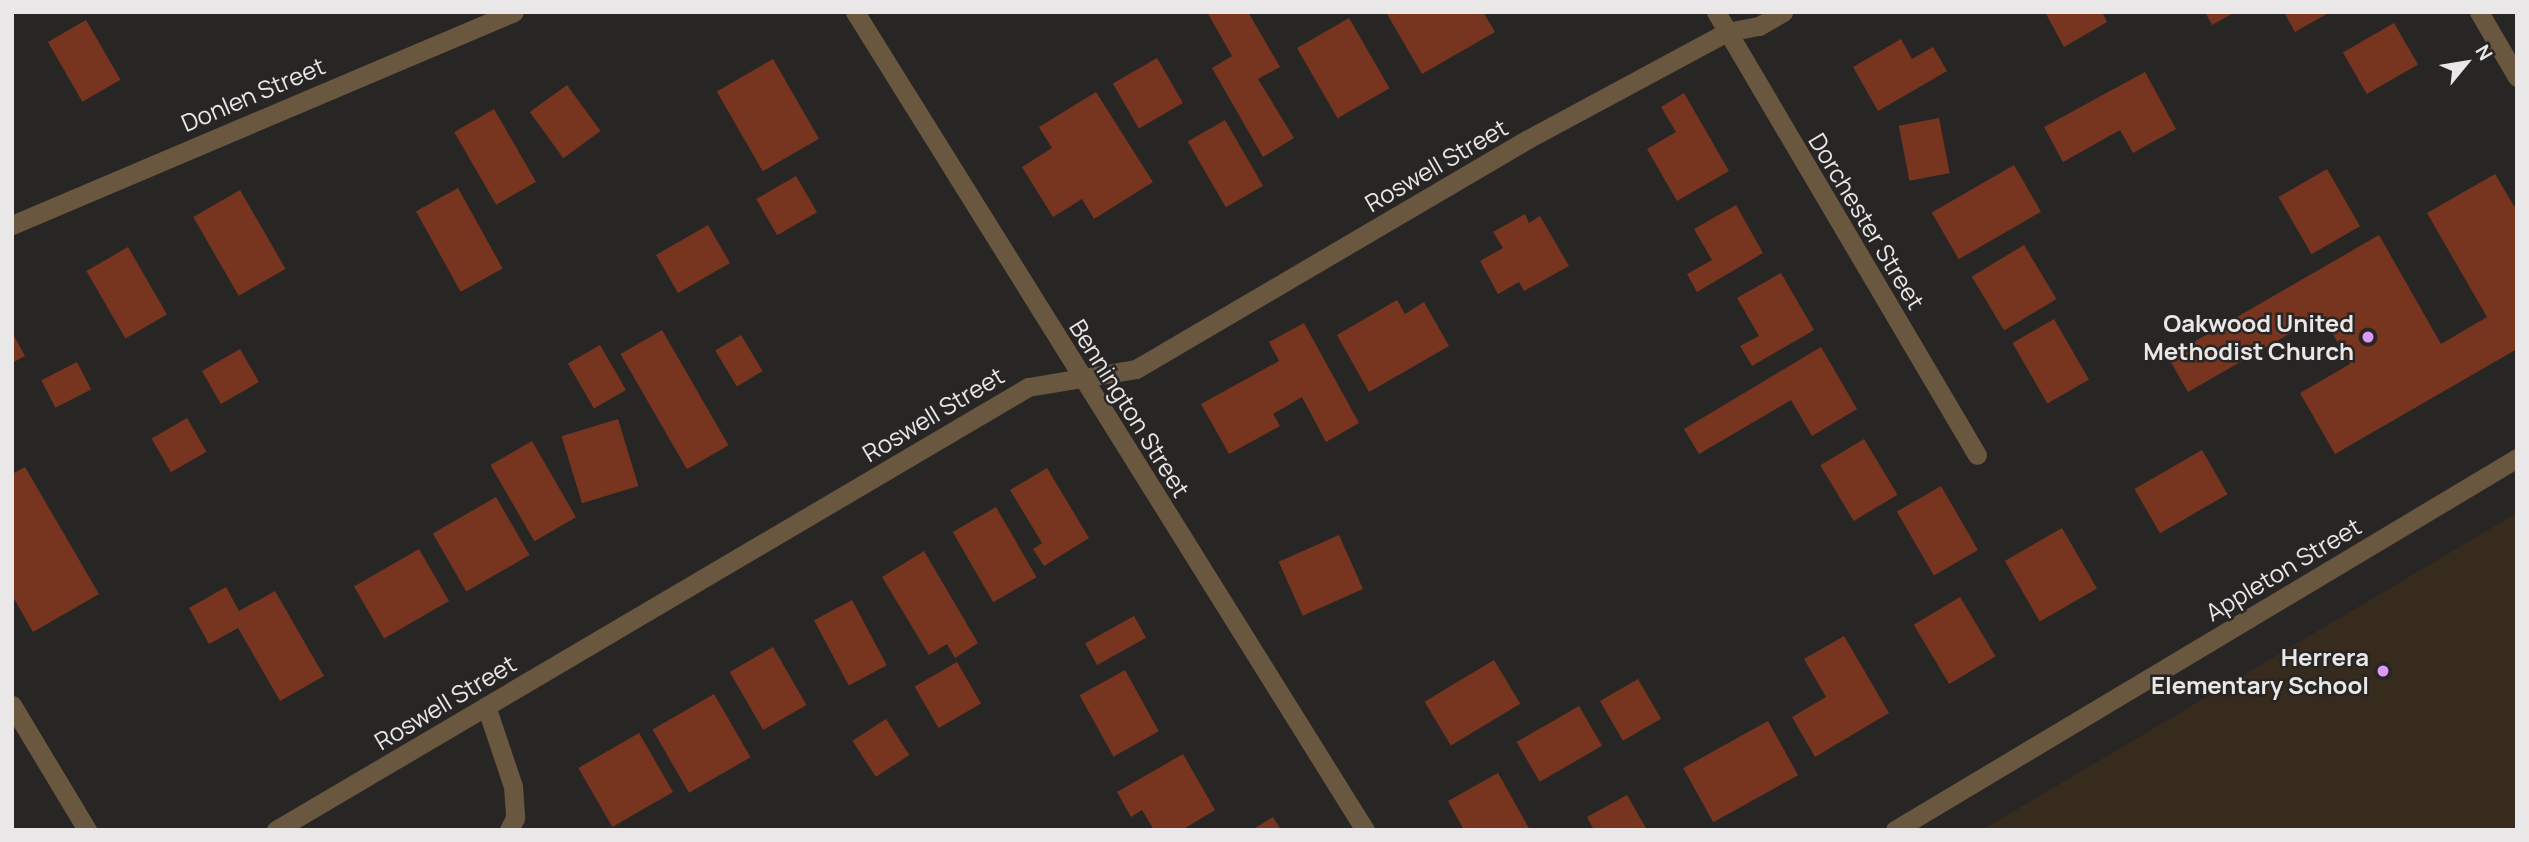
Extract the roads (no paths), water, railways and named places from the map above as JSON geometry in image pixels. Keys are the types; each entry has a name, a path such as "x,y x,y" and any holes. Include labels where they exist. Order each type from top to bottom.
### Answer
{"street":[{"name":"Donlen Street","path":"12,225 514,12"},
{"name":"Bennington Street","path":"855,12 1365,830"},
{"name":"Dorchester Street","path":"1716,12 1977,455"},
{"name":"Roswell Street","path":"276,830 1028,387 1136,369 1528,139 1727,32 1759,26 1783,12"},
{"path":"2479,12 2517,77"},
{"name":"Appleton Street","path":"1895,830 2517,458"},
{"path":"12,705 87,830"},
{"path":"486,706 513,786 509,830"}],"place":[{"name":"Oakwood United Methodist Church","path":"2368,337"},
{"name":"Herrera Elementary School","path":"2383,671"}]}
